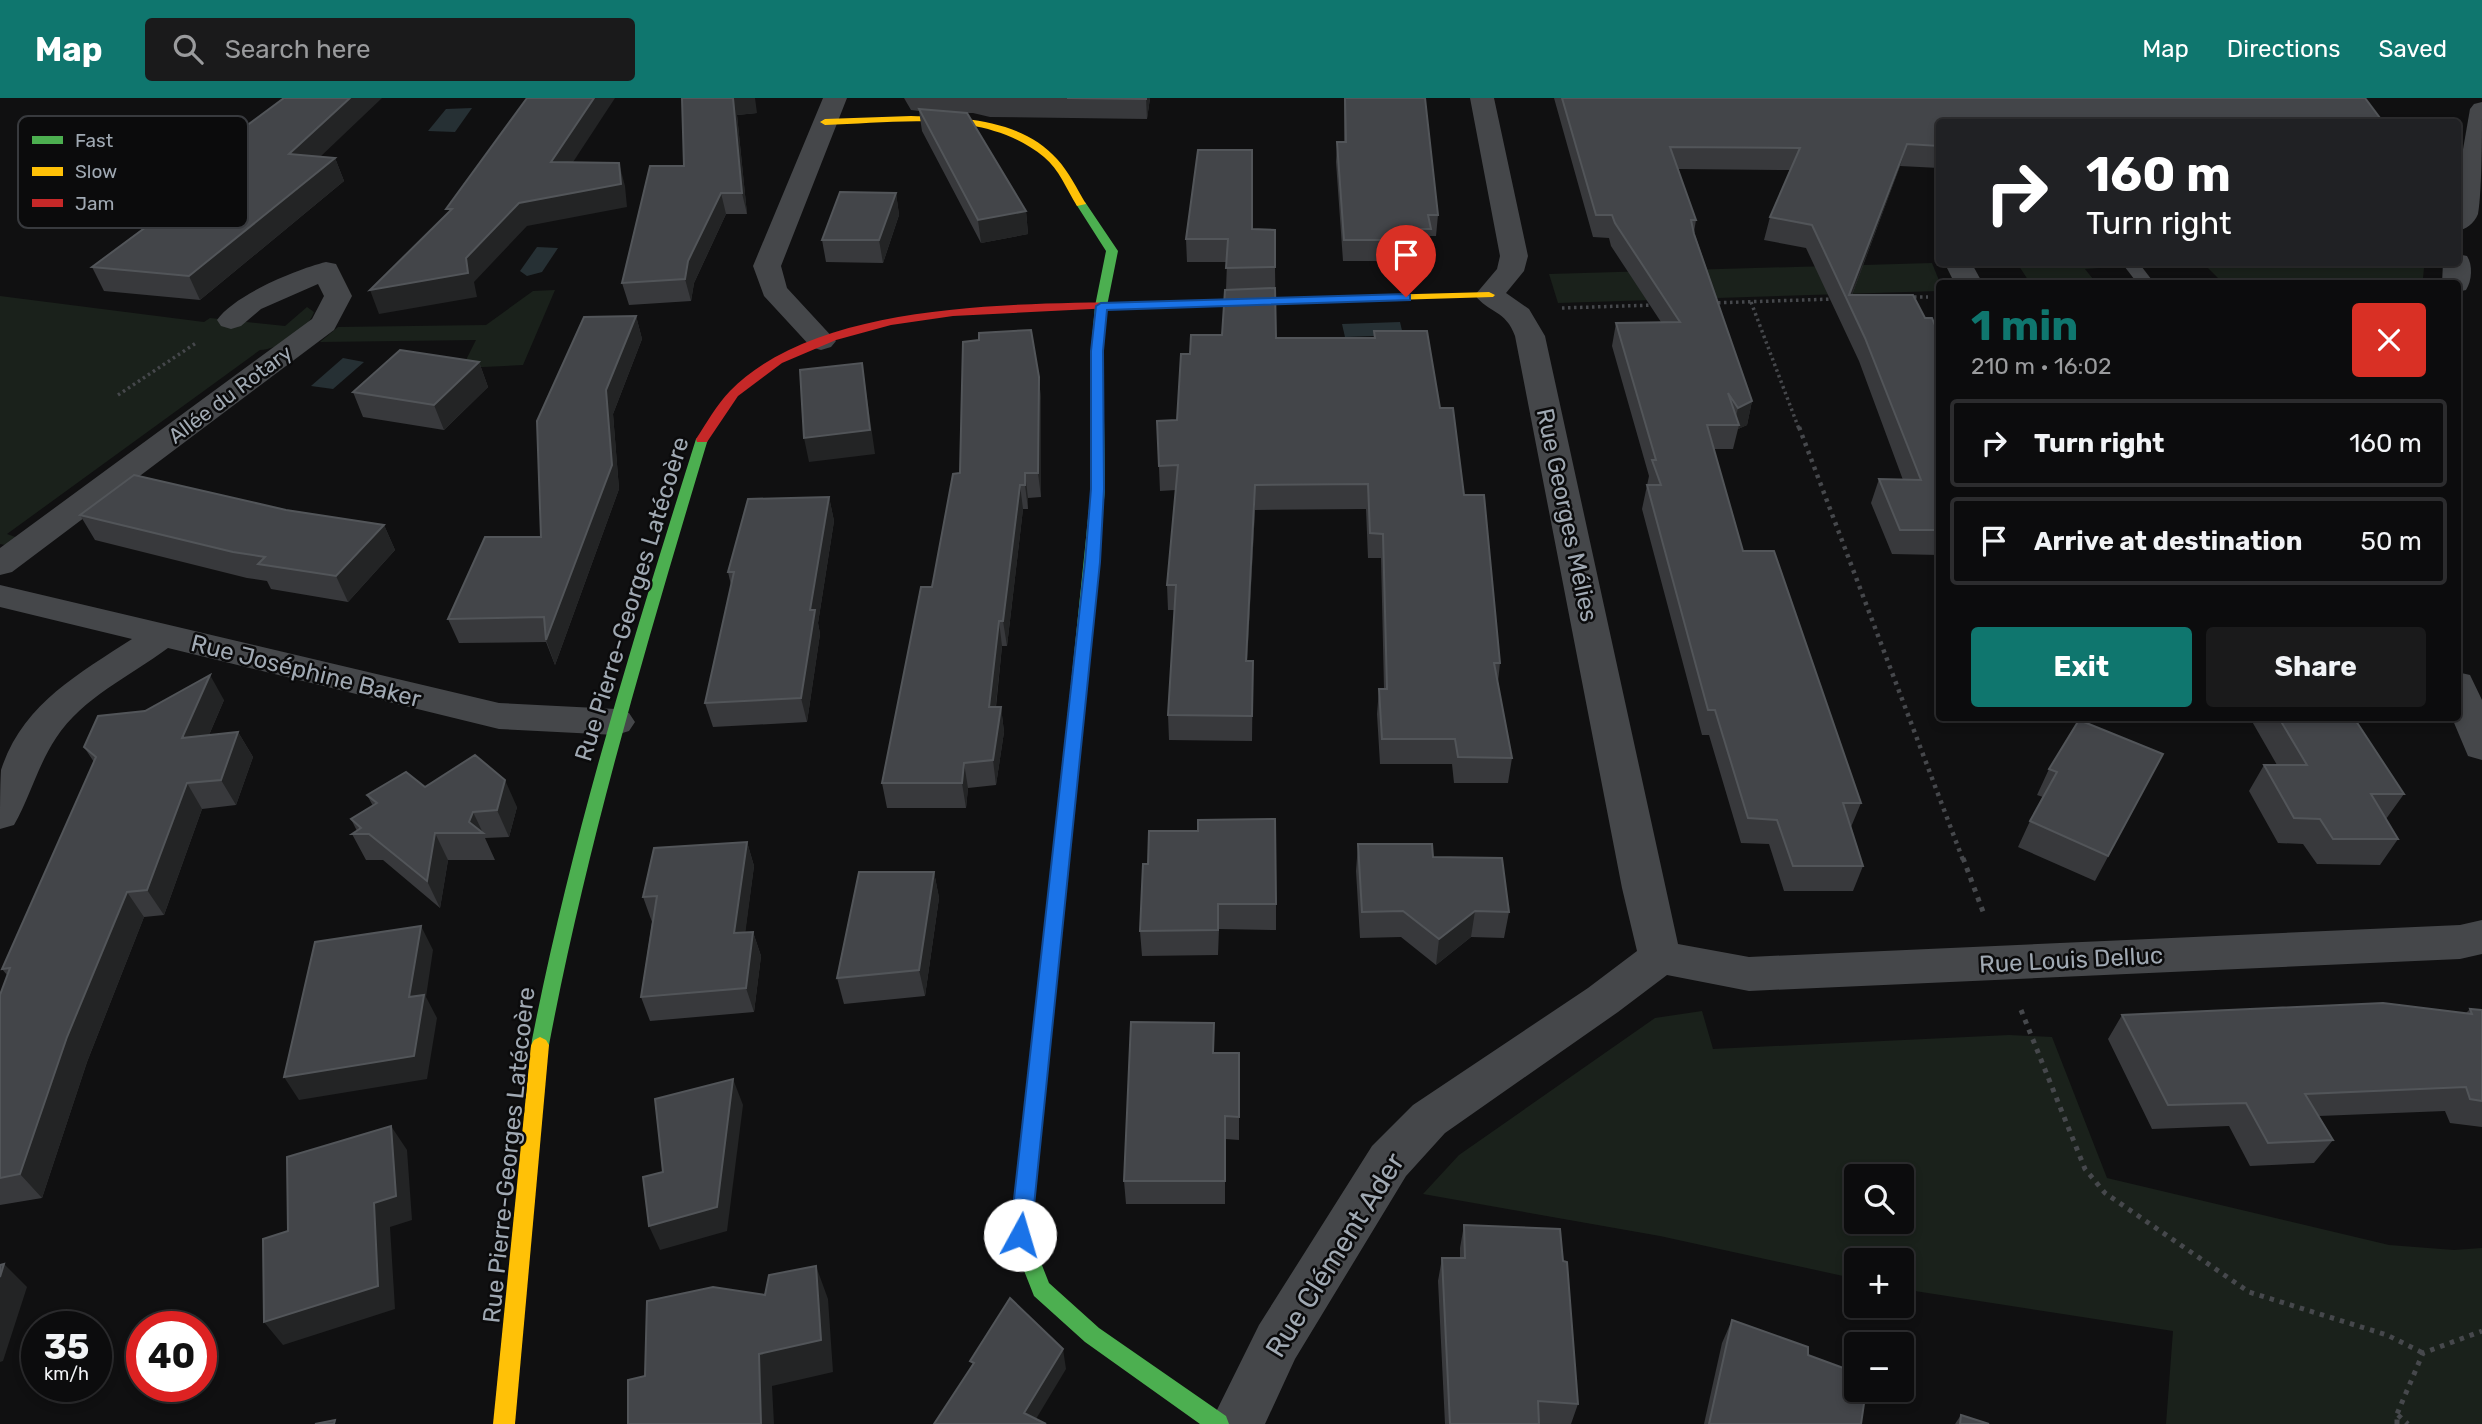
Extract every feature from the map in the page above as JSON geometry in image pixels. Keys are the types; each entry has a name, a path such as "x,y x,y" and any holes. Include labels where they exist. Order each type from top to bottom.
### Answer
{"street":[{"path":"1482,98 1514,256 1502,302"},
{"path":"2461,218 2465,214 2482,109"},
{"path":"821,341 774,290 767,266 830,110 922,121 980,124 1014,133 1050,158 1112,251 1101,306 1097,351 1098,489 1093,562 1020,1235 1041,1289 1092,1335 1218,1424"},
{"name":"Allée du Rotary","path":"0,564 324,324 338,296 326,270 251,303 231,320"},
{"name":"Rue Pierre-Georges Latécoère","path":"504,1424 538,1054 556,951 616,722 703,437 727,399 749,379 773,363 821,341 871,324 921,317 1101,306 1502,302"},
{"name":"Rue Georges Mélies","path":"1502,302 1524,318 1530,336 1643,888 1660,957"},
{"name":"Rue Joséphine Baker","path":"0,596 499,716 616,722"},
{"path":"0,815 37,737 60,708 88,684 161,636"},
{"path":"2461,694 2482,747"},
{"name":"Rue Louis Delluc","path":"1660,957 1749,974 2460,942 2482,937"},
{"name":"Rue Clément Ader","path":"1237,1424 1277,1342 1388,1161 1429,1119 1603,1000 1660,957"}],"lane":[{"path":"2132,266 2144,280"}],"path":[{"path":"2385,280 2456,275"},
{"path":"1899,297 1936,296"},
{"path":"1712,303 1845,299"},
{"path":"1502,302 1658,305"},
{"path":"1751,302 2002,963 2085,1169 2105,1193 2249,1292 2387,1335 2423,1353"},
{"path":"118,395 231,320"},
{"path":"2397,1424 2397,1414 2423,1353 2482,1331"},
{"path":"2397,1414 2408,1424"}],"shaded area":[{"path":"472,108 455,132 428,131 446,109"},
{"path":"537,247 558,248 542,272 527,276 520,271"},
{"path":"1932,263 1939,280 1936,280 1936,291 1558,303 1549,274"},
{"path":"2019,266 2116,267 2085,269 2094,280 2028,280"},
{"path":"2206,266 2424,268 2423,278 2220,280"},
{"path":"555,290 523,365 462,368 476,340 320,342 338,327 486,325 533,291"},
{"path":"0,296 204,322 210,318 285,326 307,307 314,312 299,333 275,346 260,350 7,534 18,538 5,545 0,544"},
{"path":"1400,322 1403,335 1345,337 1342,324"},
{"path":"343,358 364,362 333,389 311,386"},
{"path":"1702,1011 1713,1049 2009,1035 2052,1037 2107,1178 2389,1245 2454,1250 2482,1248 2482,1424 2166,1424 2173,1331 1914,1291 1914,1248 1844,1248 1844,1276 1660,1236 1423,1194 1459,1155 1655,1018"}],"building":[{"path":"284,98 350,98 289,154 335,158 189,276 92,267 145,228 248,228 248,125"},
{"path":"527,98 594,98 551,162 619,163 621,184 519,203 466,258 468,273 370,290 452,209 446,209"},
{"path":"682,98 733,98 742,193 721,193 688,261 685,279 622,283 650,166 684,166"},
{"path":"1067,98 1146,98 1146,99"},
{"path":"1345,98 1425,98 1438,215 1428,215 1431,229 1408,229 1410,240 1344,240 1337,142 1346,142"},
{"path":"1562,98 2365,98 2381,119 1936,119 1936,146 1907,144 1849,295 1913,295 1925,318 1932,318 1936,328 1936,530 1900,530 1879,479 1921,480 1865,338 1812,225 1770,217 1800,148 1670,147 1696,220 1691,220 1694,234 1752,401 1738,408 1728,393 1739,425 1707,425 1743,551 1774,551 1861,803 1843,803 1863,866 1793,866 1777,820 1748,818 1715,710 1708,710 1647,485 1661,485 1616,323 1680,322 1612,215 1596,215"},
{"path":"919,109 967,113 1026,211 978,220"},
{"path":"1198,150 1252,150 1252,229 1275,230 1275,267 1226,268 1228,239 1186,239"},
{"path":"840,192 896,193 879,240 822,240"},
{"path":"2267,279 2313,280 2249,280"},
{"path":"1275,288 1276,338 1375,338 1374,331 1427,331 1440,408 1453,408 1464,495 1484,495 1500,663 1494,663 1512,758 1458,757 1455,739 1382,739 1379,689 1387,689 1383,534 1370,533 1368,484 1255,485 1246,661 1253,661 1252,716 1168,715 1176,585 1167,585 1178,465 1159,466 1157,421 1177,420 1181,354 1190,354 1191,335 1222,335 1225,290"},
{"path":"636,316 606,390 612,465 546,640 544,617 448,619 485,537 541,537 537,421 584,317"},
{"path":"1031,330 1039,377 1038,473 1025,473 1025,485 1020,485 989,707 1001,707 993,760 964,763 962,783 882,783 921,587 932,587 953,474 960,473 963,342 979,340 979,333"},
{"path":"400,350 479,362 434,405 353,392"},
{"path":"862,363 870,430 804,438 800,370"},
{"path":"134,475 286,510 384,525 336,576 258,564 265,557 233,552 80,515"},
{"path":"829,497 810,610 815,610 801,698 705,703 734,572 728,572 748,499"},
{"path":"210,675 182,738 238,732 221,780 187,783 147,890 127,892 67,1037 20,1174 0,1178 0,995 10,968 2,969 96,757 84,747 98,716 145,711"},
{"path":"2078,721 2163,754 2108,856 2030,821 2057,772 2049,769"},
{"path":"2281,721 2356,721 2404,794 2371,794 2398,839 2333,839 2320,819 2294,818 2264,765 2307,765"},
{"path":"475,755 505,780 497,810 473,812 469,822 483,833 435,833 427,881 369,834 352,834 361,828 351,819 377,803 367,795 406,772 425,787"},
{"path":"1275,819 1276,904 1218,904 1218,930 1140,931 1143,864 1148,864 1149,831 1198,831 1198,820"},
{"path":"747,842 734,933 753,932 746,988 641,997 657,896 643,897 654,848"},
{"path":"1358,844 1432,844 1433,857 1502,858 1509,912 1475,911 1439,939 1403,911 1362,912"},
{"path":"859,872 934,872 919,970 837,978"},
{"path":"421,926 409,997 424,995 414,1056 284,1077 315,942"},
{"path":"2383,1003 2472,1014 2470,1009 2482,1010 2482,1101 2470,1099 2466,1087 2305,1094 2333,1140 2268,1143 2246,1103 2168,1105 2122,1015"},
{"path":"1131,1022 1214,1023 1213,1053 1239,1053 1239,1117 1225,1116 1225,1181 1124,1181"},
{"path":"733,1079 717,1207 649,1226 643,1177 663,1172 655,1099"},
{"path":"391,1126 396,1196 374,1203 378,1286 264,1322 263,1239 288,1231 287,1157"},
{"path":"1464,1225 1560,1229 1563,1261 1567,1262 1578,1404 1538,1401 1539,1424 1450,1424 1442,1258 1465,1258"},
{"path":"816,1266 821,1340 759,1354 761,1424 628,1424 628,1380 645,1376 647,1301 713,1287 765,1295 769,1275"},
{"path":"1010,1298 1063,1349 1024,1413 1046,1424 934,1424 974,1363 970,1361"},
{"path":"1732,1320 1808,1347 1808,1355 1844,1368 1844,1402 1864,1402 1861,1424 1709,1424"},
{"path":"1961,1415 1989,1424 1960,1424"},
{"path":"335,1420 334,1424 315,1424"}],"traffic: fast":[{"path":"1078,694 1098,489 1097,351 1101,306 1112,251 1081,204"},
{"path":"540,1045 591,815 633,664 702,439"},
{"path":"1024,1202 1020,1235 1041,1289 1092,1335 1218,1424"}],"traffic: slow":[{"path":"825,122 941,119 971,122 999,129 1025,139 1048,155 1062,172 1081,204"},
{"path":"1128,305 1489,295"},
{"path":"1024,1202 1078,694"},
{"path":"504,1424 540,1045"}],"traffic: jam":[{"path":"702,439 734,394 778,360 832,337 891,322 953,313 1016,308 1128,305"}],"route":[{"path":"1020,1235 1093,562 1098,489 1097,351 1101,306 1406,297"}]}
